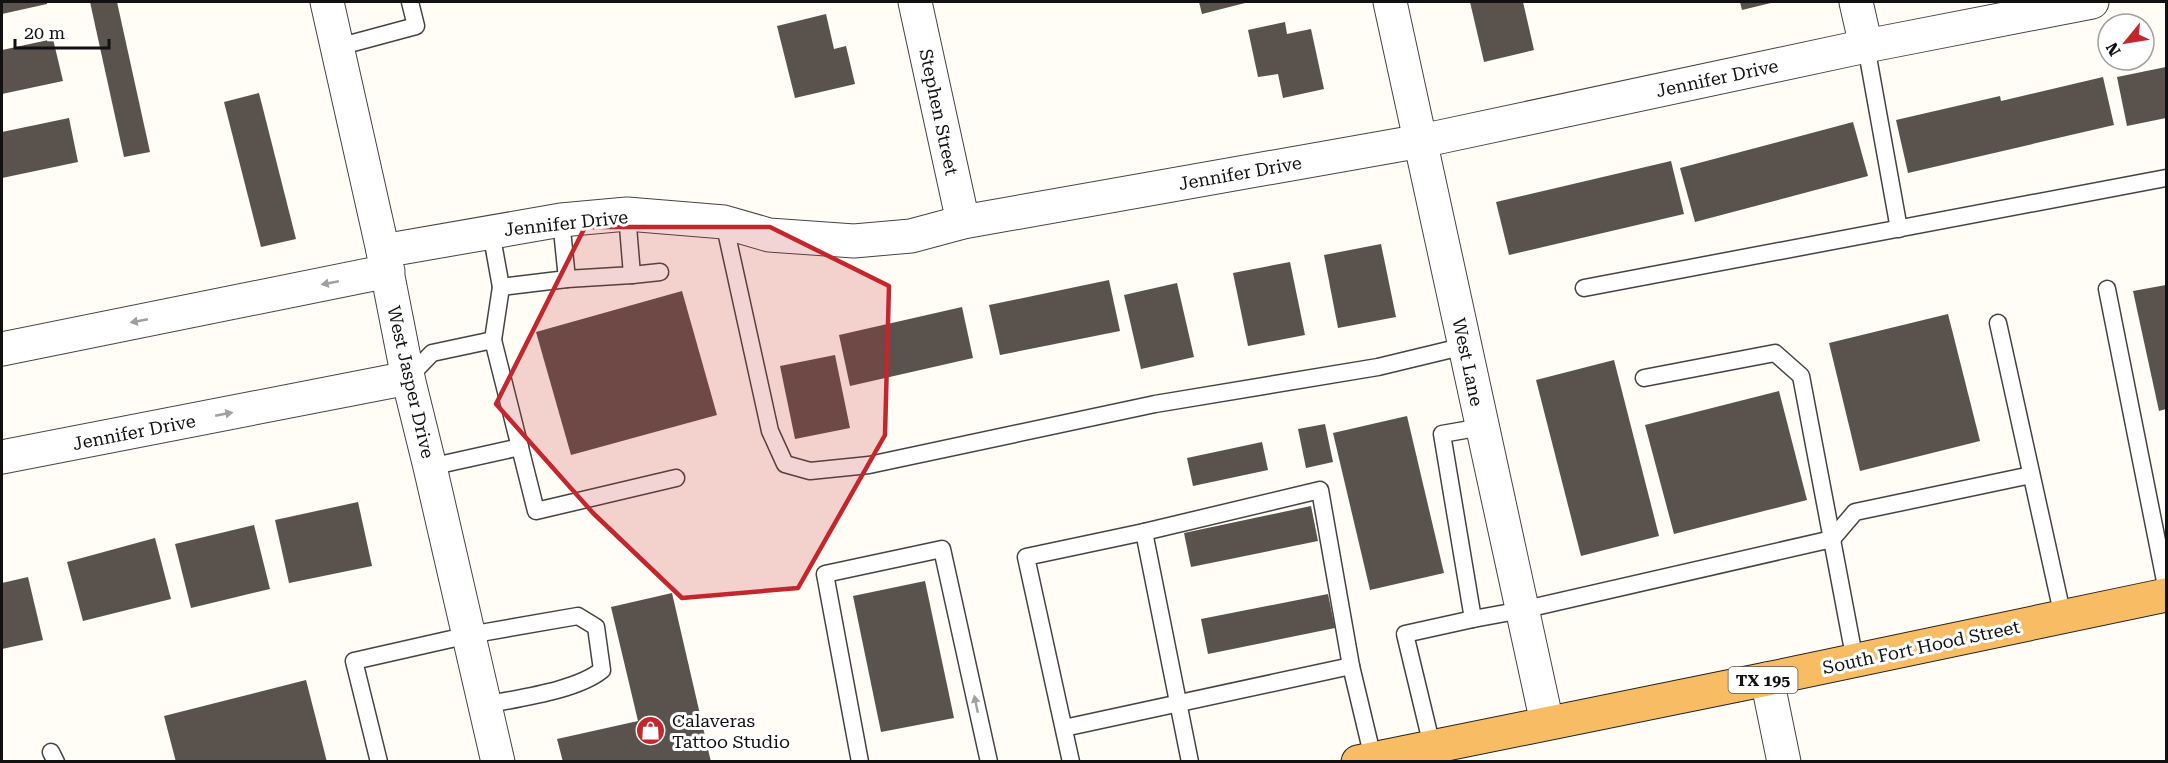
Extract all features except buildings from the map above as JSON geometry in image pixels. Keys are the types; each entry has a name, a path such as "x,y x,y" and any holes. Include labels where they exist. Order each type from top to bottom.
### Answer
{"highway":[{"name":"South Fort Hood Street","path":"1366,760 1855,661 2166,595"}],"street":[{"name":"West Jasper Drive","path":"327,2 385,261 408,378 498,762"},
{"name":"Stephen Street","path":"915,2 963,222"},
{"name":"West Lane","path":"1390,2 1547,723"},
{"path":"1856,2 1866,46"},
{"name":"Jennifer Drive","path":"2,349 385,261 491,232 561,220 627,214 724,222 768,235 854,241 911,236 963,222 1421,141 1866,46 2092,2"},
{"name":"Jennifer Drive","path":"2,457 408,378"},
{"path":"1767,679 1784,762"}],"lane":[{"path":"338,47 416,26 410,2"},
{"path":"1866,46 1899,229"},
{"path":"1584,288 2166,178"},
{"path":"627,214 632,275"},
{"path":"561,220 567,279"},
{"path":"724,222 770,431 785,464 810,471 869,465 1155,404 1377,367 1465,346"},
{"path":"491,232 501,287 493,340 536,511 676,478"},
{"path":"501,287 660,272"},
{"path":"2107,289 2166,586"},
{"path":"1998,323 2062,617"},
{"path":"408,378 432,353 493,340"},
{"path":"1644,378 1775,353 1801,376 1855,661"},
{"path":"1473,619 1442,434 1482,426"},
{"path":"430,467 520,447"},
{"path":"1432,746 1405,634 1522,610 1832,539 1855,512 2031,475"},
{"path":"1071,762 1026,557 1144,532 1320,490 1366,760"},
{"path":"1144,532 1190,762"},
{"path":"860,762 825,573 942,549 989,762"},
{"path":"379,762 354,661 469,636 578,616 596,627 602,670 592,678 540,693 485,705"},
{"path":"1064,728 1351,666"}],"highlighted area":[{"path":"585,227 770,227 889,286 885,435 798,588 682,598 593,513 496,404"}],"place":[{"name":"Calaveras Tattoo Studio","path":"651,730"}]}
